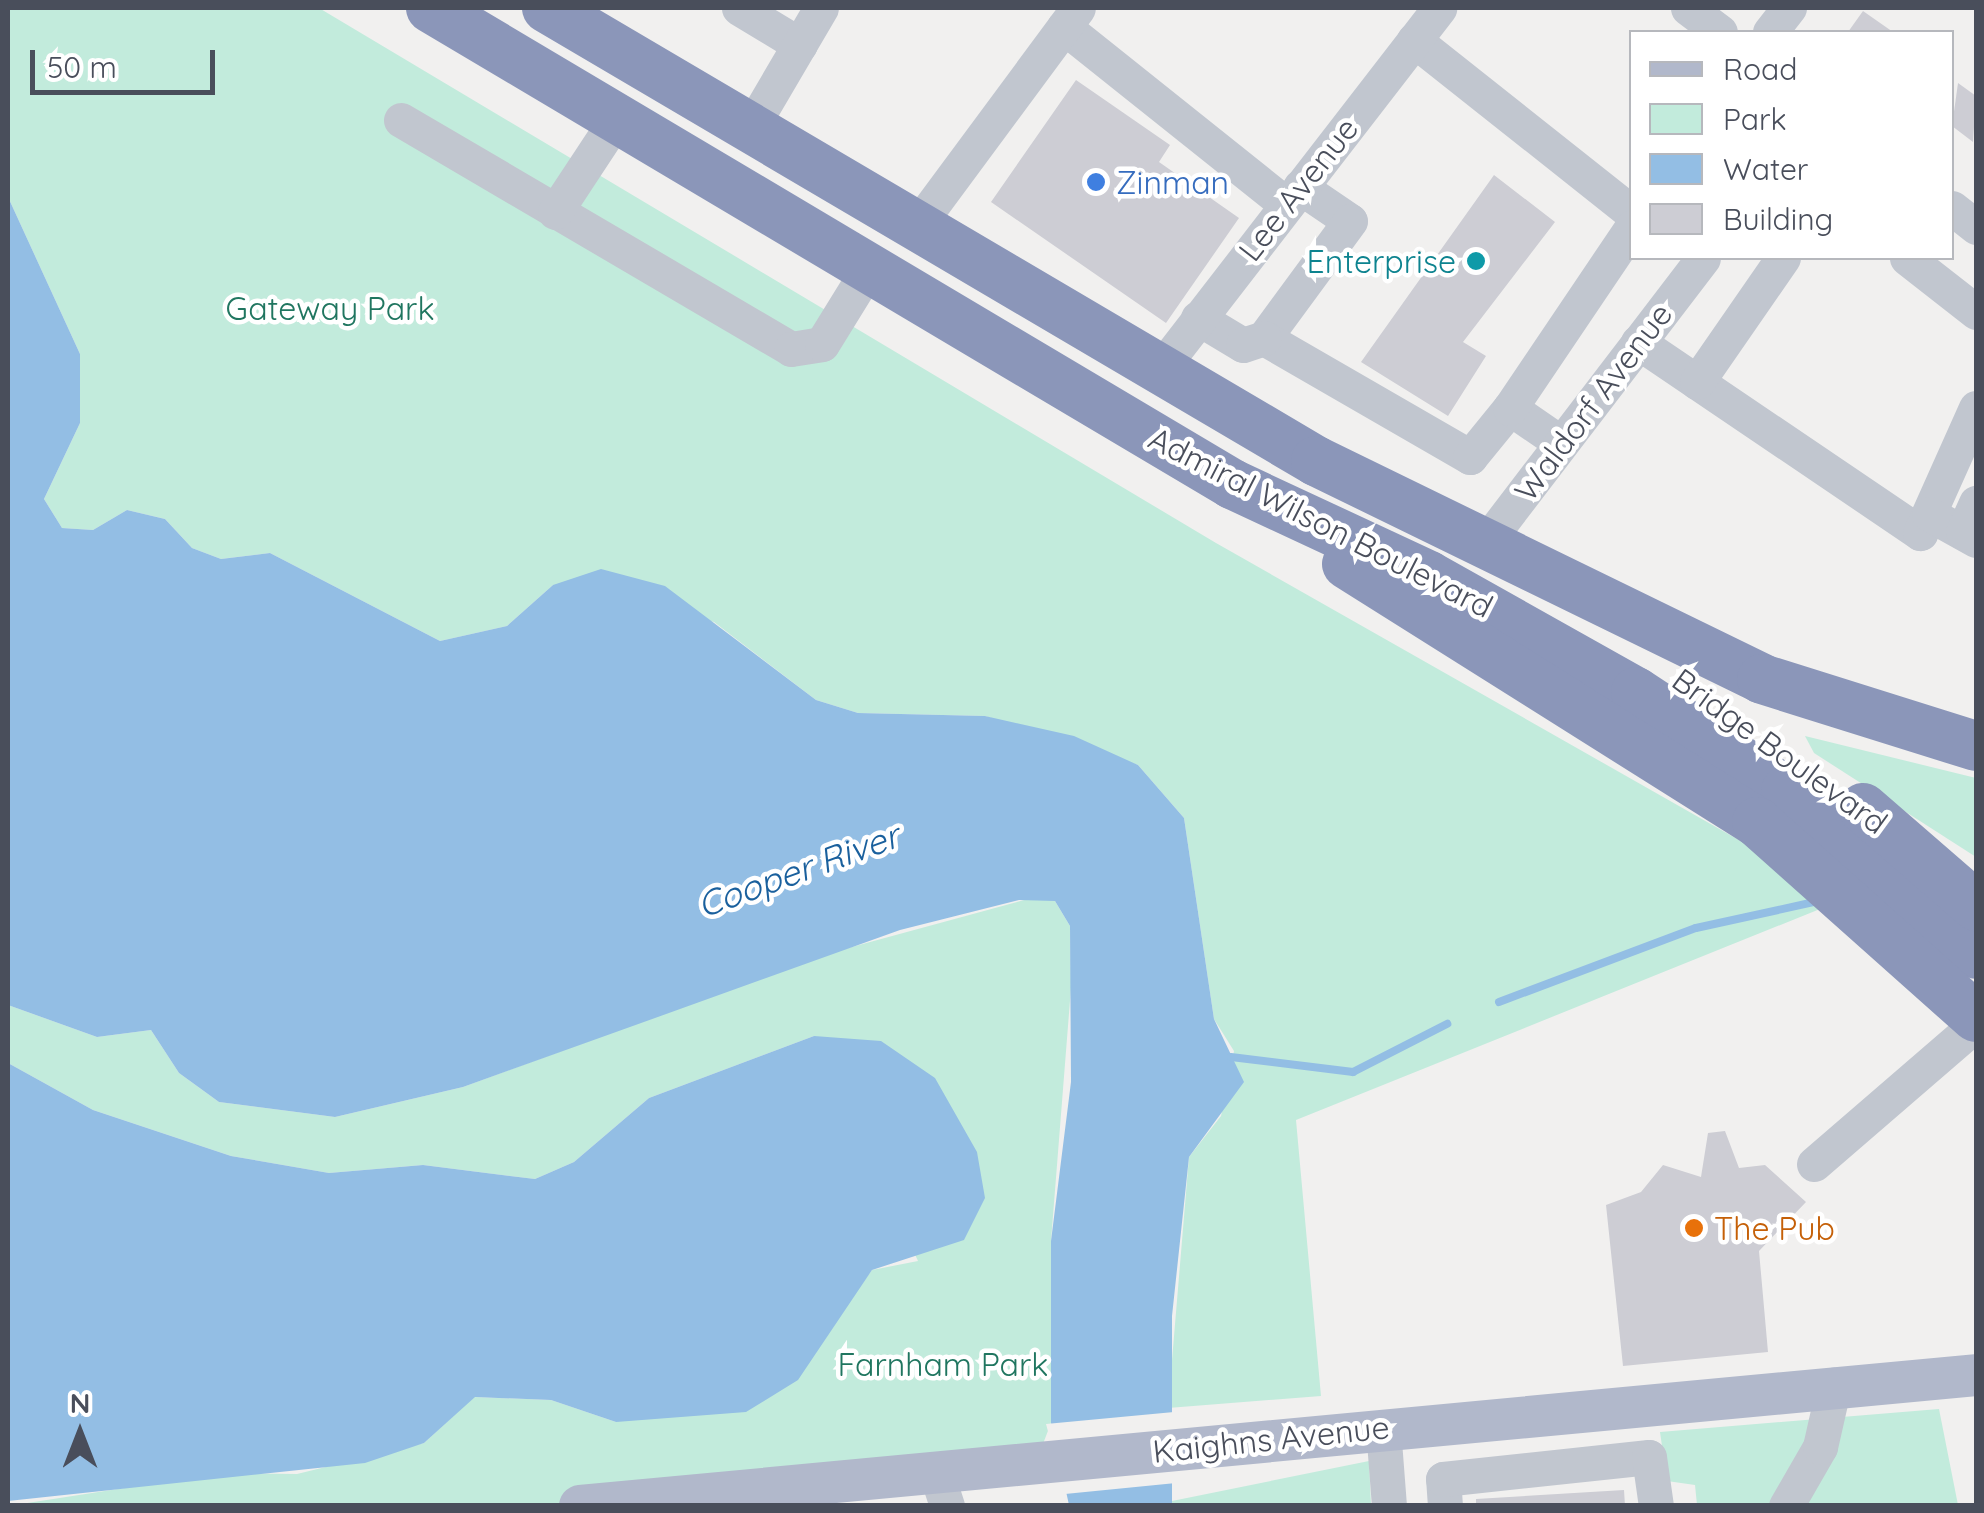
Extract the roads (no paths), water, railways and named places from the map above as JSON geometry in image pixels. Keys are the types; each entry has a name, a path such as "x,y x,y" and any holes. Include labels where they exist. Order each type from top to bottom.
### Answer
{"highway":[{"name":"Admiral Wilson Boulevard","path":"431,8 1232,484 1428,576 1636,692 1925,892 1976,954"},
{"name":"Admiral Wilson Boulevard","path":"547,8 1158,372 1483,546 1803,697 1976,746"},
{"path":"1232,484 1410,607 1702,784 1820,872 1925,892 1976,1021"},
{"name":"Bridge Boulevard","path":"1582,596 1925,892"}],"main road":[{"name":"Kaighns Avenue","path":"580,1506 942,1489 1046,1462 1972,1371"}],"street":[{"path":"739,8 800,44"},
{"path":"750,128 820,8"},
{"name":"Lee Avenue","path":"1158,372 1440,8"},
{"path":"1688,8 1717,30"},
{"path":"1772,30 1789,8"},
{"path":"916,228 1071,17 1293,196 1350,221 1264,338 1243,345 1198,318"},
{"path":"1414,40 1629,211"},
{"path":"555,212 617,118"},
{"path":"401,120 791,349 822,344 868,268"},
{"path":"1954,210 1976,227"},
{"path":"1264,338 1470,457 1510,408 1629,231"},
{"name":"Waldorf Avenue","path":"1483,546 1701,260"},
{"path":"1697,382 1782,260"},
{"path":"1910,260 1976,312"},
{"path":"1638,342 1920,532 1976,408"},
{"path":"1510,408 1561,443"},
{"path":"1929,514 1972,525"},
{"path":"1814,1164 1976,1021"},
{"path":"1786,1506 1820,1447 1834,1385"},
{"path":"1644,1403 1656,1506"},
{"path":"1439,1423 1444,1492 1649,1457"},
{"path":"1383,1428 1389,1506"}],"water":[{"name":"Cooper River","path":"8,197 80,354 80,423 44,499 62,528 93,530 127,510 165,519 192,548 221,559 270,553 440,641 507,626 553,585 601,569 665,586 816,700 858,713 985,716 1074,736 1138,765 1184,818 1214,1019 1244,1082 1189,1157 1172,1316 1172,1505 1069,1505 1051,1423 1051,1241 1071,1082 1070,926 1055,901 1019,900 900,930 463,1087 335,1117 219,1102 179,1073 151,1030 97,1037 8,1005"},
{"path":"814,1036 881,1041 935,1078 977,1152 985,1198 964,1240 872,1270 798,1380 746,1412 616,1422 551,1400 475,1397 424,1443 365,1463 8,1501 8,1063 93,1110 231,1156 329,1173 423,1165 535,1179 574,1162 649,1098"}],"waterway":[{"path":"1499,1002 1696,928 1819,901"},
{"path":"1231,1057 1353,1072 1447,1024"}],"place":[{"name":"Zinman","path":"1096,182"},
{"name":"Enterprise","path":"1476,261"},
{"name":"The Pub","path":"1694,1228"}],"park label":[{"name":"Gateway Park","path":"330,308"},
{"name":"Farnham Park","path":"943,1364"}]}
